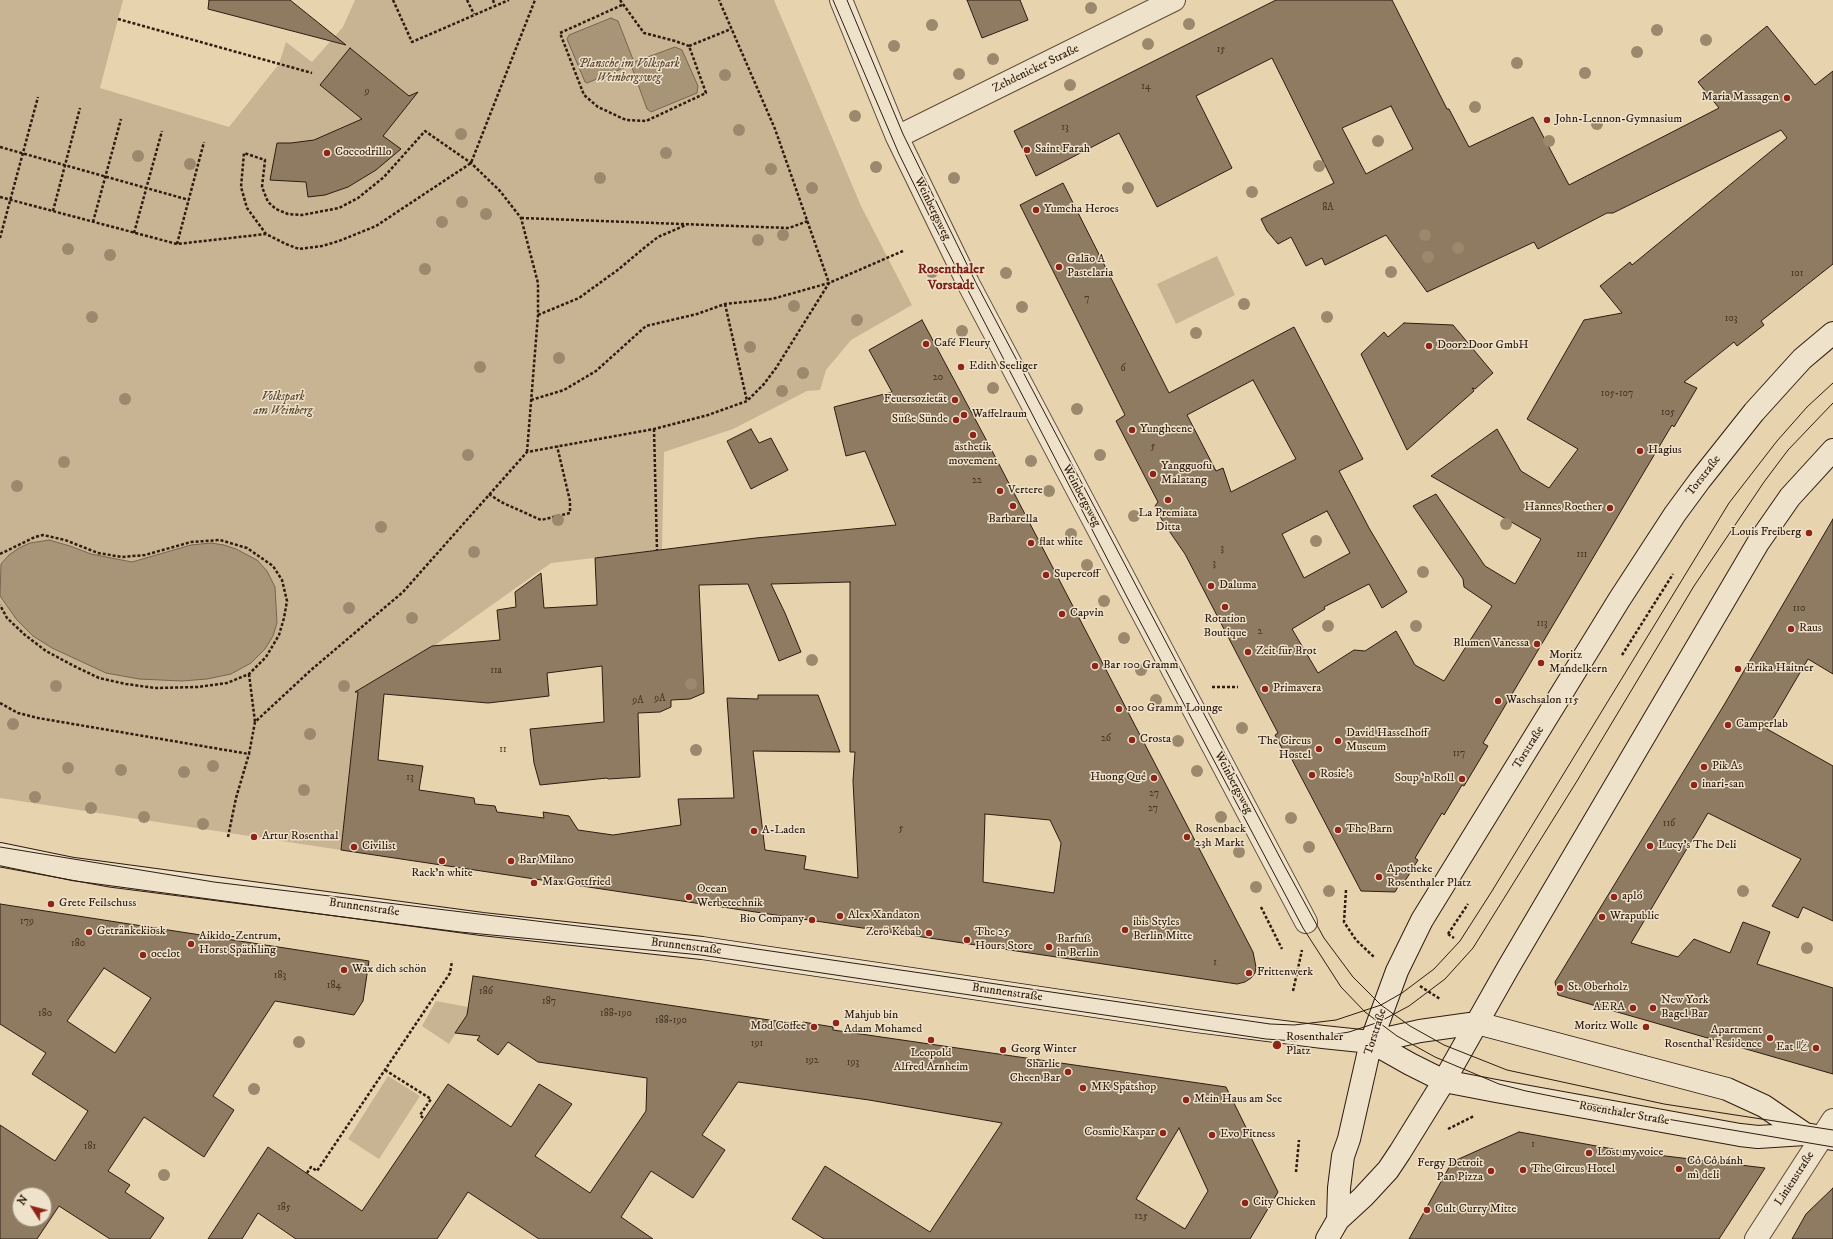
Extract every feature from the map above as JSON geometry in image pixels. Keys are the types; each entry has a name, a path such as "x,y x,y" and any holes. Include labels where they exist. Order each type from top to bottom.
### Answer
{"main road":[{"name":"Weinbergsweg","path":"841,0 897,136 968,284 1306,922"},
{"name":"Zehdenicker Straße","path":"897,136 1174,0"},
{"name":"Torstraße","path":"1338,1220 1339,1188 1343,1156 1349,1139 1371,1042 1397,970 1422,920 1619,600 1675,514 1754,412 1802,359 1833,333"},
{"path":"1371,1042 1410,1064 1444,1080 1758,543 1790,497 1833,450"},
{"name":"Brunnenstraße","path":"0,854 73,869 475,923 702,948 1196,1021 1371,1042"},
{"path":"1371,1042 1420,1031 1477,1023 1727,1089 1823,1132"},
{"name":"Torstraße","path":"1327,1239 1338,1220 1363,1197 1388,1170 1444,1080"},
{"name":"Rosenthaler Straße","path":"1444,1080 1496,1091 1758,1137 1823,1132"},
{"name":"Linienstraße","path":"1756,1239 1823,1132"}],"path":[{"path":"393,0 412,42 509,0"},
{"path":"467,0 474,14"},
{"path":"493,0 495,6"},
{"path":"255,722 311,670 403,592 527,452 538,315 538,283 521,218 500,191 471,163 425,131 384,177 358,198 339,208 302,215 288,214 276,209 268,202 262,187 265,160 244,154 241,187 247,208 266,234 299,249 322,246 339,241 376,226 471,163 536,0"},
{"path":"620,0 622,5 644,33 675,40 689,46 731,29"},
{"path":"719,0 775,129 829,283"},
{"path":"622,5 560,33 584,95 598,107 626,120 646,121 706,93 689,46"},
{"path":"118,19 312,73"},
{"path":"0,238 1,229 38,97"},
{"path":"53,211 80,108"},
{"path":"93,222 121,119"},
{"path":"134,233 162,131"},
{"path":"177,244 204,142"},
{"path":"0,147 189,200"},
{"path":"0,197 177,244 266,234"},
{"path":"521,218 789,228 808,221"},
{"path":"538,315 579,298 619,269 658,237 687,224"},
{"path":"531,400 564,390 596,371 646,326 697,314 725,304 772,299 829,283 903,251"},
{"path":"527,452 654,429 708,415 747,401 764,384 776,368 829,283"},
{"path":"725,304 747,401"},
{"path":"654,429 657,550"},
{"path":"490,494 501,502 541,520 570,513 570,501 557,446"},
{"path":"0,554 35,537 43,535 65,540 98,553 122,557 145,555 192,542 220,540 247,548 273,566 282,580 287,601 279,635 266,657 249,674 227,683 198,688 156,688 126,684 99,678 46,651 7,618 0,605"},
{"path":"1622,655 1673,574"},
{"path":"228,837 236,798 249,754 255,722 249,674"},
{"path":"0,703 18,713 38,718 249,754"},
{"path":"1346,890 1344,922 1356,940"},
{"path":"1448,934 1468,904"},
{"path":"1261,907 1282,949"},
{"path":"1293,991 1306,933 1306,922"},
{"path":"1442,932 1454,938"},
{"path":"307,1173 311,1167 318,1171 450,973 452,961"},
{"path":"1397,970 1441,1000"},
{"path":"385,1070 431,1099 420,1116 424,1119"},
{"path":"1446,1130 1474,1116"},
{"path":"1296,1172 1299,1140"}],"green space":[{"name":"Volkspark am Weinberg","path":"0,0 123,0 100,88 229,127 279,64 286,42 312,62 343,27 355,0 774,0 861,206 912,305 851,340 826,370 820,390 807,391 733,429 664,452 662,550 551,563 434,646 358,690 341,850 0,798"},
{"path":"1217,256 1235,295 1176,324 1157,284"},
{"path":"436,1001 468,1007 467,1015 449,1044 422,1026"},
{"path":"388,1076 420,1096 379,1159 348,1139"}],"shaded area":[{"path":"611,18 618,21 634,62 675,47 682,50 698,86 697,93 651,112 647,109 631,65 587,83 585,82 567,39 569,35"},
{"path":"49,540 91,554 132,562 191,545 211,543 236,549 257,560 267,571 275,587 277,623 273,636 265,649 251,663 231,674 207,679 182,681 139,679 106,673 52,648 33,636 17,620 0,596 1,564 9,555 19,548 30,543"}],"building":[{"path":"209,0 290,0 346,45 208,9"},
{"path":"967,0 1020,0 1028,20 982,38"},
{"path":"1276,0 1392,0 1447,109 1449,109 1469,147 1533,117 1569,185 1719,108 1698,82 1767,26 1815,85 1833,71 1833,264 1761,321 1764,325 1737,346 1734,342 1684,382 1697,388 1674,427 1672,425 1483,743 1488,746 1464,786 1462,785 1444,815 1442,813 1415,858 1418,860 1405,881 1402,880 1395,892 1361,891 1289,754 1286,756 1275,735 1278,733 1185,554 1163,522 1155,506 1158,502 1116,421 1125,415 1020,205 1063,183 1169,393 1294,327 1363,459 1339,471 1369,528 1407,592 1382,608 1369,584 1324,607 1325,609 1292,629 1318,673 1354,650 1365,651 1396,631 1415,665 1444,681 1492,606 1464,587 1463,579 1413,506 1436,494 1485,566 1515,584 1541,539 1431,476 1497,429 1521,471 1549,488 1578,449 1527,419 1584,320 1622,313 1600,286 1630,262 1632,265 1787,138 1781,130 1613,213 1607,213 1538,249 1534,242 1427,292 1386,235 1325,265 1322,258 1306,266 1291,237 1278,244 1267,231 1261,219 1334,183 1272,58 1196,96 1232,168 1157,207 1119,133 1036,176 1014,131","holes":["1391,106 1413,149 1366,174 1342,128","1253,380 1296,459 1231,492 1223,468 1216,471 1187,415","1327,511 1350,553 1304,578 1282,534"]},
{"path":"350,48 409,96 418,92 383,136 401,149 376,170 348,187 325,195 308,197 306,182 270,180 277,143 314,140 362,119 320,85"},
{"path":"922,320 989,445 1253,952 1256,967 1255,973 1245,982 1237,984 341,850 358,692 355,692 432,646 500,640 497,610 516,607 515,592 541,573 544,608 597,605 595,558 756,538 896,525 865,451 846,456 834,407 892,392 869,350","holes":["850,582 850,752 855,752 853,781 858,878 804,869 806,856 765,850 753,751 840,752 818,695 758,695 758,699 727,698 734,798 678,799 681,825 613,835 578,830 569,816 543,812 544,818 497,812 495,806 475,804 474,798 419,790 423,766 378,760 384,694 488,703 549,696 547,673 602,666 604,722 530,729 534,763 540,785 607,778 640,777 638,713 660,712 671,707 671,700 690,699 704,693 699,585 748,584 779,661 801,652 771,584","985,814 1050,820 1061,843 1054,893 983,882"]},
{"path":"1404,323 1453,325 1493,373 1475,389 1472,388 1474,391 1407,450 1361,354 1384,332 1388,337"},
{"path":"751,429 759,443 771,438 788,470 751,489 727,441"},
{"path":"1833,519 1833,674 1808,659 1767,729 1833,766 1833,921 1803,907 1798,918 1772,906 1801,859 1708,813 1631,943 1678,957 1694,939 1730,953 1743,922 1770,932 1757,964 1833,988 1833,1074 1558,995 1555,982 1724,705"},
{"path":"0,904 369,961 363,1001 354,1015 275,1001 213,1096 234,1110 204,1157 144,1117 108,1171 130,1185 125,1192 164,1218 150,1239 110,1239 59,1206 52,1216 52,1187 12,1187 12,1227 45,1227 37,1239 0,1239 0,1125 55,1161 88,1111 32,1074 46,1053 0,1024","holes":["104,968 151,998 115,1053 67,1021"]},
{"path":"473,976 803,1025 803,1022 833,1027 833,1030 1226,1087 1278,1192 1250,1239 824,1239 792,1219 825,1166 930,1232 1002,1123 869,1100 738,1082 702,1135 725,1150 693,1198 651,1171 621,1217 653,1239 539,1239 468,1192 437,1239 296,1239 258,1213 242,1239 208,1239 268,1147 362,1211 448,1084 511,1127 539,1084 572,1104 535,1156 590,1193 646,1111 647,1078 538,1062 508,1042 498,1055 477,1040 480,1036 455,1033 467,1015","holes":["1179,1128 1208,1191 1185,1229 1136,1199"]},
{"path":"1519,1132 1624,1151 1765,1168 1719,1239 1409,1239 1452,1162"},
{"path":"1833,1188 1833,1239 1792,1239 1806,1214"}],"tram line":[{"path":"833,0 899,154 931,219 1127,597 1303,928 1341,987 1365,1012 1397,1036 1435,1057 1499,1084 1526,1091 1661,1118 1833,1147"},
{"path":"847,0 903,134 977,285 1285,867 1324,938 1353,977 1381,1005 1410,1026 1444,1045 1507,1070 1664,1104 1833,1130"},
{"path":"0,847 214,882 702,941 1270,1024 1294,1025 1336,1020 1381,1005 1402,993 1434,969 1460,941 1729,503 1777,441 1807,407 1833,383"},
{"path":"0,867 109,887 460,932 701,955 1266,1039 1295,1041 1349,1032 1379,1022 1409,1006 1445,979 1473,948 1577,781 1694,586 1764,482 1788,450 1833,403"}],"place":[{"name":"Maria Massagen","path":"1787,98"},
{"name":"John-Lennon-Gymnasium","path":"1547,120"},
{"name":"Saint Farah","path":"1027,150"},
{"name":"Coccodrillo","path":"327,153"},
{"name":"Yumcha Heroes","path":"1036,210"},
{"name":"Galão A Pastelaria","path":"1059,267"},
{"name":"Café Fleury","path":"926,344"},
{"name":"Door2Door GmbH","path":"1429,346"},
{"name":"Edith Seeliger","path":"961,367"},
{"name":"Feuersozietät","path":"955,400"},
{"name":"Waffelraum","path":"964,415"},
{"name":"Süße Sünde","path":"956,420"},
{"name":"Yungheene","path":"1132,430"},
{"name":"ästhetik movement","path":"973,435"},
{"name":"Hagius","path":"1640,451"},
{"name":"Yangguofu Malatang","path":"1153,474"},
{"name":"Vertere","path":"1000,491"},
{"name":"La Premiata Ditta","path":"1168,500"},
{"name":"Barbarella","path":"1013,506"},
{"name":"Hannes Roether","path":"1610,508"},
{"name":"Louis Freiberg","path":"1809,533"},
{"name":"flat white","path":"1031,543"},
{"name":"Supercoff","path":"1046,575"},
{"name":"Daluma","path":"1211,586"},
{"name":"Rotation Boutique","path":"1225,607"},
{"name":"Capvin","path":"1062,614"},
{"name":"Raus","path":"1791,629"},
{"name":"Blumen Vanessa","path":"1537,644"},
{"name":"Zeit für Brot","path":"1248,652"},
{"name":"Moritz Mandelkern","path":"1541,663"},
{"name":"Bar 100 Gramm","path":"1095,666"},
{"name":"Erika Haitner","path":"1738,669"},
{"name":"Primavera","path":"1265,689"},
{"name":"Waschsalon 115","path":"1498,701"},
{"name":"100 Gramm Lounge","path":"1119,709"},
{"name":"Camperlab","path":"1728,725"},
{"name":"Crosta","path":"1132,740"},
{"name":"David Hasselhoff Museum","path":"1338,741"},
{"name":"The Circus Hostel","path":"1319,749"},
{"name":"Pik As","path":"1704,767"},
{"name":"Rosie's","path":"1312,775"},
{"name":"Huong Quê","path":"1154,778"},
{"name":"Soup ’n Roll","path":"1462,779"},
{"name":"inari-san","path":"1694,785"},
{"name":"The Barn","path":"1338,830"},
{"name":"A-Laden","path":"754,831"},
{"name":"Artur Rosenthal","path":"254,837"},
{"name":"Rosenback 23h Markt","path":"1187,837"},
{"name":"Lucy's The Deli","path":"1650,846"},
{"name":"Civilist","path":"354,847"},
{"name":"Rack'n white","path":"442,861"},
{"name":"Bar Milano","path":"511,861"},
{"name":"Apotheke Rosenthaler Platz","path":"1379,877"},
{"name":"Max Gottfried","path":"534,883"},
{"name":"Ocean Werbetechnik","path":"689,897"},
{"name":"apló","path":"1614,897"},
{"name":"Grete Feilschuss","path":"51,904"},
{"name":"Alex Xandaton","path":"840,916"},
{"name":"Wrapublic","path":"1602,917"},
{"name":"Bio Company","path":"812,920"},
{"name":"ibis Styles Berlin Mitte","path":"1125,930"},
{"name":"Getränkekiosk","path":"89,932"},
{"name":"Zerö Kebab","path":"929,933"},
{"name":"The 25 Hours Store","path":"967,940"},
{"name":"Aikido-Zentrum, Horst Späthling","path":"191,944"},
{"name":"Barfuß in Berlin","path":"1049,947"},
{"name":"ocelot","path":"143,955"},
{"name":"Wax dich schön","path":"344,970"},
{"name":"Frittenwerk","path":"1249,973"},
{"name":"St. Oberholz","path":"1560,988"},
{"name":"AERA","path":"1633,1008"},
{"name":"New York Bagel Bar","path":"1653,1008"},
{"name":"Mahjub bin Adam Mohamed","path":"836,1023"},
{"name":"Mod Coffee","path":"814,1027"},
{"name":"Moritz Wolle","path":"1646,1027"},
{"name":"Apartment Rosenthal Residence","path":"1770,1038"},
{"name":"Leopold Alfred Arnheim","path":"931,1040"},
{"name":"Rosenthaler Platz","path":"1277,1045"},
{"name":"Eat 吃","path":"1816,1048"},
{"name":"Georg Winter","path":"1003,1050"},
{"name":"Sharlie Cheen Bar","path":"1068,1072"},
{"name":"MK Spätshop","path":"1083,1088"},
{"name":"Mein Haus am See","path":"1186,1100"},
{"name":"Cosmic Kaspar","path":"1163,1133"},
{"name":"Evo Fitness","path":"1212,1135"},
{"name":"Lost my voice","path":"1589,1153"},
{"name":"Cô Cô bánh mì deli","path":"1679,1169"},
{"name":"The Circus Hotel","path":"1523,1170"},
{"name":"Fergy Detroit Pan Pizza","path":"1491,1171"},
{"name":"City Chicken","path":"1245,1203"},
{"name":"Cult Curry Mitte","path":"1427,1210"}],"district":[{"name":"Rosenthaler Vorstadt","path":"951,278"}],"park label":[{"name":"Plansche im Volkspark Weinbergsweg","path":"629,72"}]}
